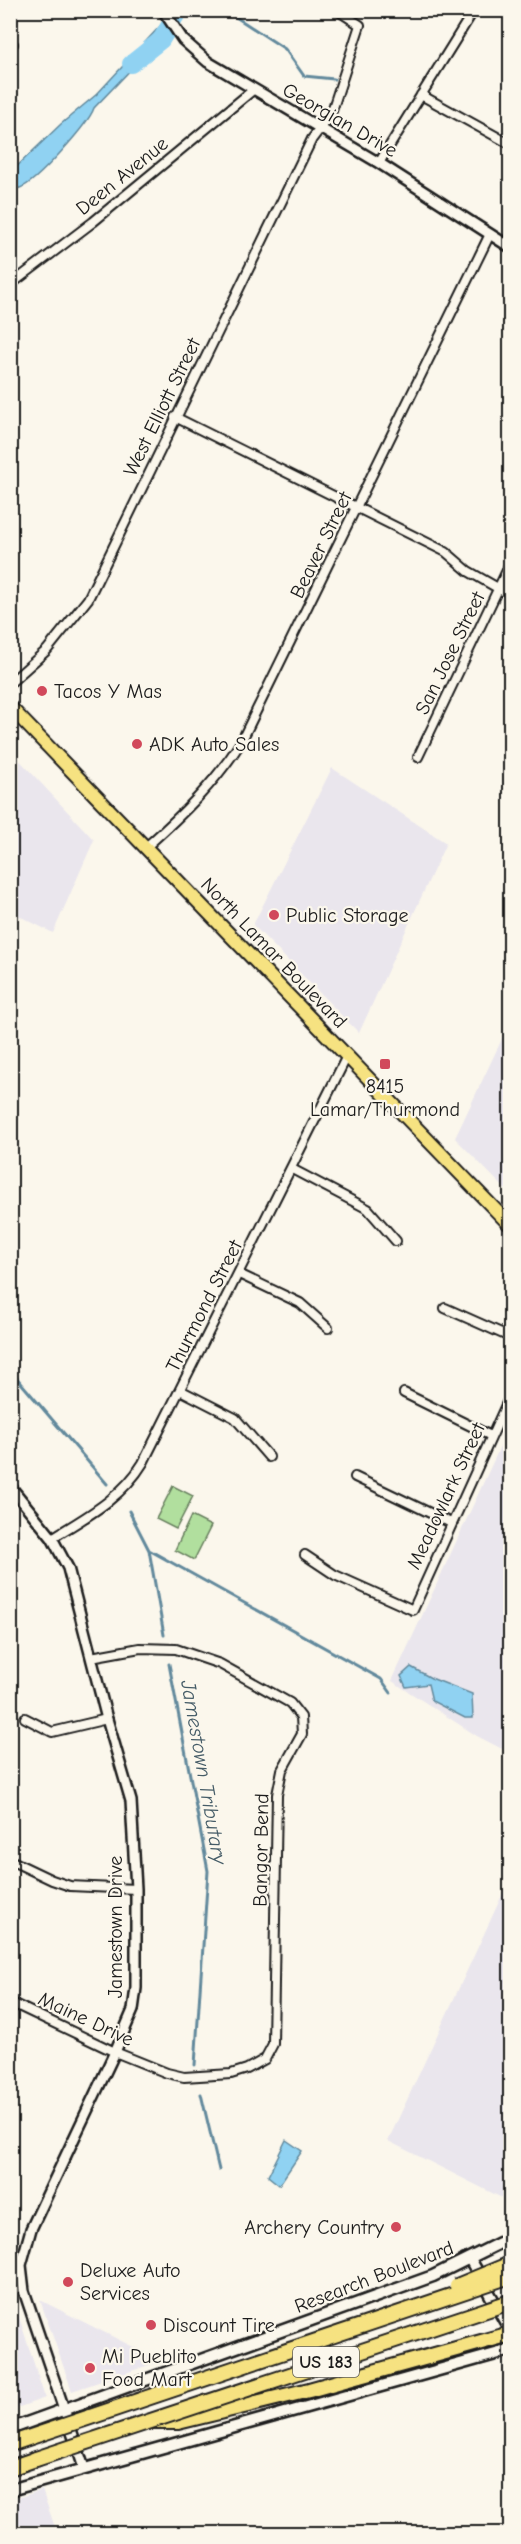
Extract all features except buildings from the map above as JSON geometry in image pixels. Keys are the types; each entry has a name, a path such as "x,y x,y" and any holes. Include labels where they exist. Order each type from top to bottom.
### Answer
{"highway":[{"path":"421,2306 468,2280 510,2264"},
{"name":"US 183","path":"10,2444 510,2276"},
{"name":"US 183","path":"10,2468 142,2422 510,2302"},
{"path":"142,2422 178,2422 309,2390 510,2332"}],"main road":[{"name":"North Lamar Boulevard","path":"10,707 510,1225"},
{"name":"Research Boulevard","path":"10,2429 423,2280 510,2238"},
{"path":"470,2259 510,2332"},
{"path":"10,2490 510,2350"},
{"path":"48,2416 61,2419 70,2426"}],"street":[{"name":"Georgian Drive","path":"163,10 183,40 208,62 379,163 510,247"},
{"name":"West Elliott Street","path":"10,683 47,650 88,599 312,139 331,114 360,28 357,22 337,10"},
{"path":"379,163 474,10"},
{"name":"Deen Avenue","path":"10,285 93,222 253,90"},
{"path":"421,95 510,144"},
{"name":"Beaver Street","path":"146,847 198,799 226,765 241,742 490,234"},
{"path":"176,417 446,552 468,572 510,594"},
{"name":"San Jose Street","path":"418,757 510,564"},
{"name":"Thurmond Street","path":"52,1538 100,1508 134,1479 347,1056"},
{"path":"292,1169 368,1209 396,1241"},
{"path":"239,1274 300,1303 328,1328"},
{"path":"445,1308 510,1337"},
{"path":"180,1390 235,1418 269,1457"},
{"path":"404,1393 492,1436"},
{"name":"Meadowlark Street","path":"305,1555 335,1575 413,1610 510,1396"},
{"path":"355,1478 451,1523"},
{"name":"Jamestown Drive","path":"10,1486 52,1538 68,1568 106,1719 131,1801 136,1889 136,1988 133,2010 31,2229 21,2265 24,2291 84,2468"},
{"name":"Bangor Bend","path":"91,1657 140,1648 176,1649 195,1654 220,1664 290,1703 301,1717 303,1726 298,1742 282,1770 277,1795 275,2034 270,2053 256,2066 231,2074 184,2077 148,2066"},
{"path":"25,1718 52,1732 106,1719"},
{"path":"10,1860 70,1886 136,1889"},
{"name":"Maine Drive","path":"10,2002 148,2066"}],"shaded area":[{"path":"11,751 94,840 53,933 11,912"},
{"path":"332,768 446,843 359,1033 253,925"},
{"path":"510,1022 510,1194 455,1138"},
{"path":"510,1425 510,1753 477,1736 392,1681"},
{"path":"510,1878 510,2202 388,2141"},
{"path":"11,2292 45,2398 10,2410"},
{"path":"40,2300 161,2361 72,2391"},
{"path":"42,2490 57,2533 11,2533 11,2500"}],"green space":[{"path":"173,1486 193,1496 176,1529 156,1519"},
{"path":"191,1516 211,1526 194,1560 175,1550"}],"water":[{"path":"174,11 187,11 94,108 83,126 38,176 20,188 11,189 11,172 61,124 97,94"},
{"path":"411,1667 431,1678 472,1694 473,1718 465,1718 432,1701 428,1684 406,1687 401,1676"},
{"path":"286,2140 302,2151 279,2185 268,2176"}],"waterway":[{"path":"131,64 161,40 179,10"},
{"path":"225,10 285,49 304,76 334,79"},
{"name":"Jamestown Tributary","path":"10,1370 107,1484"},
{"name":"Jamestown Tributary","path":"129,1511 149,1550 164,1635"},
{"path":"149,1550 381,1679 391,1693"},
{"name":"Jamestown Tributary","path":"169,1664 208,1871 195,2065"},
{"name":"Jamestown Tributary","path":"201,2094 219,2170"}],"place":[{"name":"Tacos Y Mas","path":"42,691"},
{"name":"ADK Auto Sales","path":"137,744"},
{"name":"Public Storage","path":"274,915"},
{"name":"8415 Lamar/Thurmond","path":"385,1064"},
{"name":"Archery Country","path":"396,2227"},
{"name":"Deluxe Auto Services","path":"68,2282"},
{"name":"Discount Tire","path":"151,2325"},
{"name":"Mi Pueblito Food Mart","path":"90,2368"}]}
